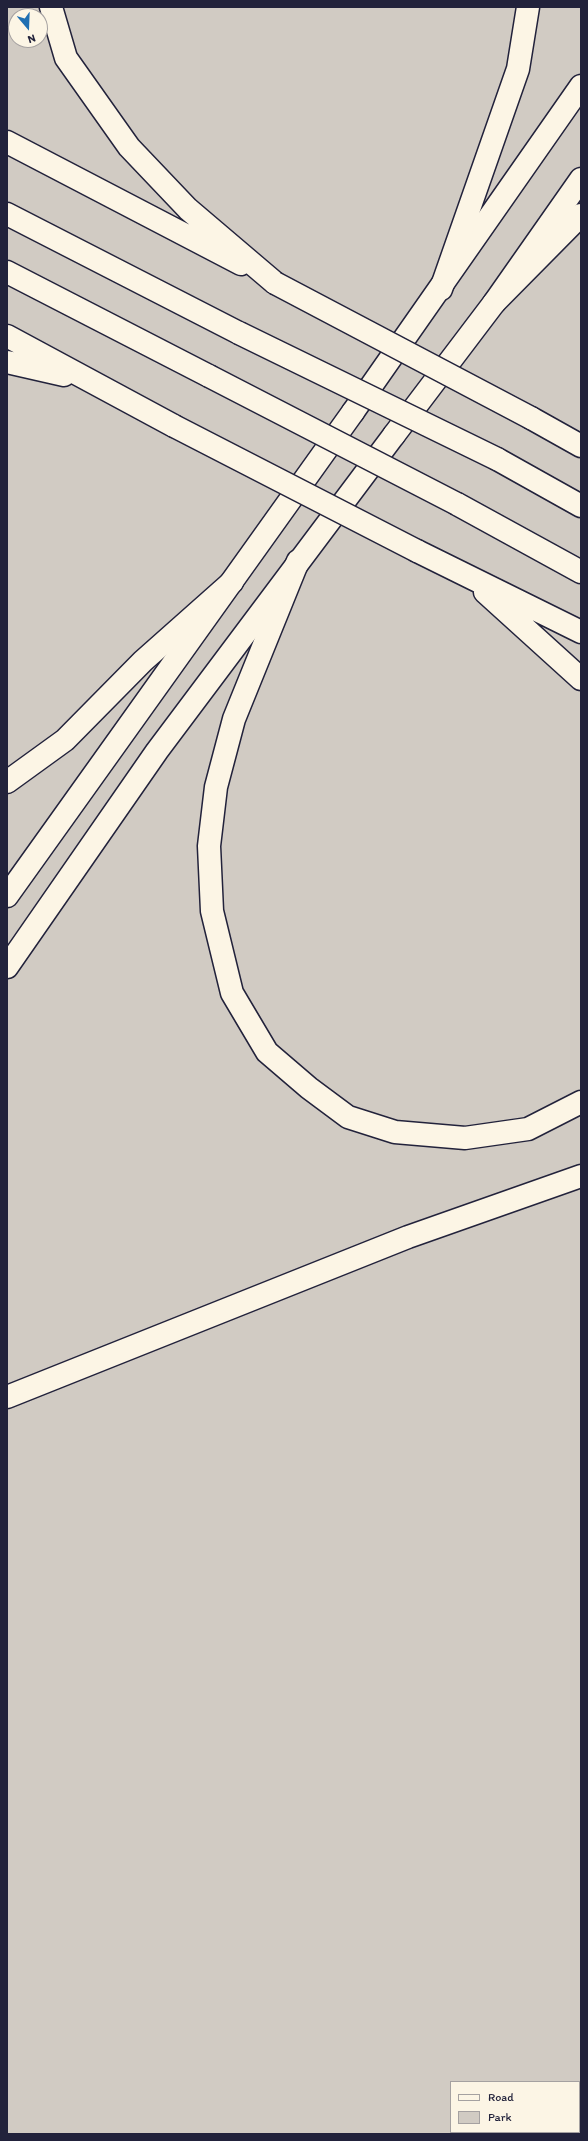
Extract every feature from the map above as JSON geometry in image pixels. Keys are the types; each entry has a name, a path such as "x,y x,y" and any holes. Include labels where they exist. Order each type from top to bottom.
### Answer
{"main road":[{"path":"51,7 66,58 129,148 188,208 275,283"},
{"path":"441,289 518,69 528,7"},
{"path":"7,896 441,289 581,86"},
{"path":"7,142 531,418 581,446"},
{"path":"7,967 157,751 298,561 494,303 581,179"},
{"path":"7,214 239,333 497,459 581,506"},
{"path":"494,303 581,216"},
{"path":"7,272 457,504 581,572"},
{"path":"7,336 174,426 581,632"},
{"path":"7,362 96,383"},
{"path":"298,561 234,719 216,787 209,846 212,911 232,993 267,1052 348,1117 395,1132 465,1138 528,1129 581,1102"},
{"path":"465,574 581,679"},
{"path":"7,782 65,740 143,661 232,582"},
{"path":"7,1397 408,1237 581,1176"}],"green space":[{"path":"7,7 581,7 581,2134 7,2134"}]}
